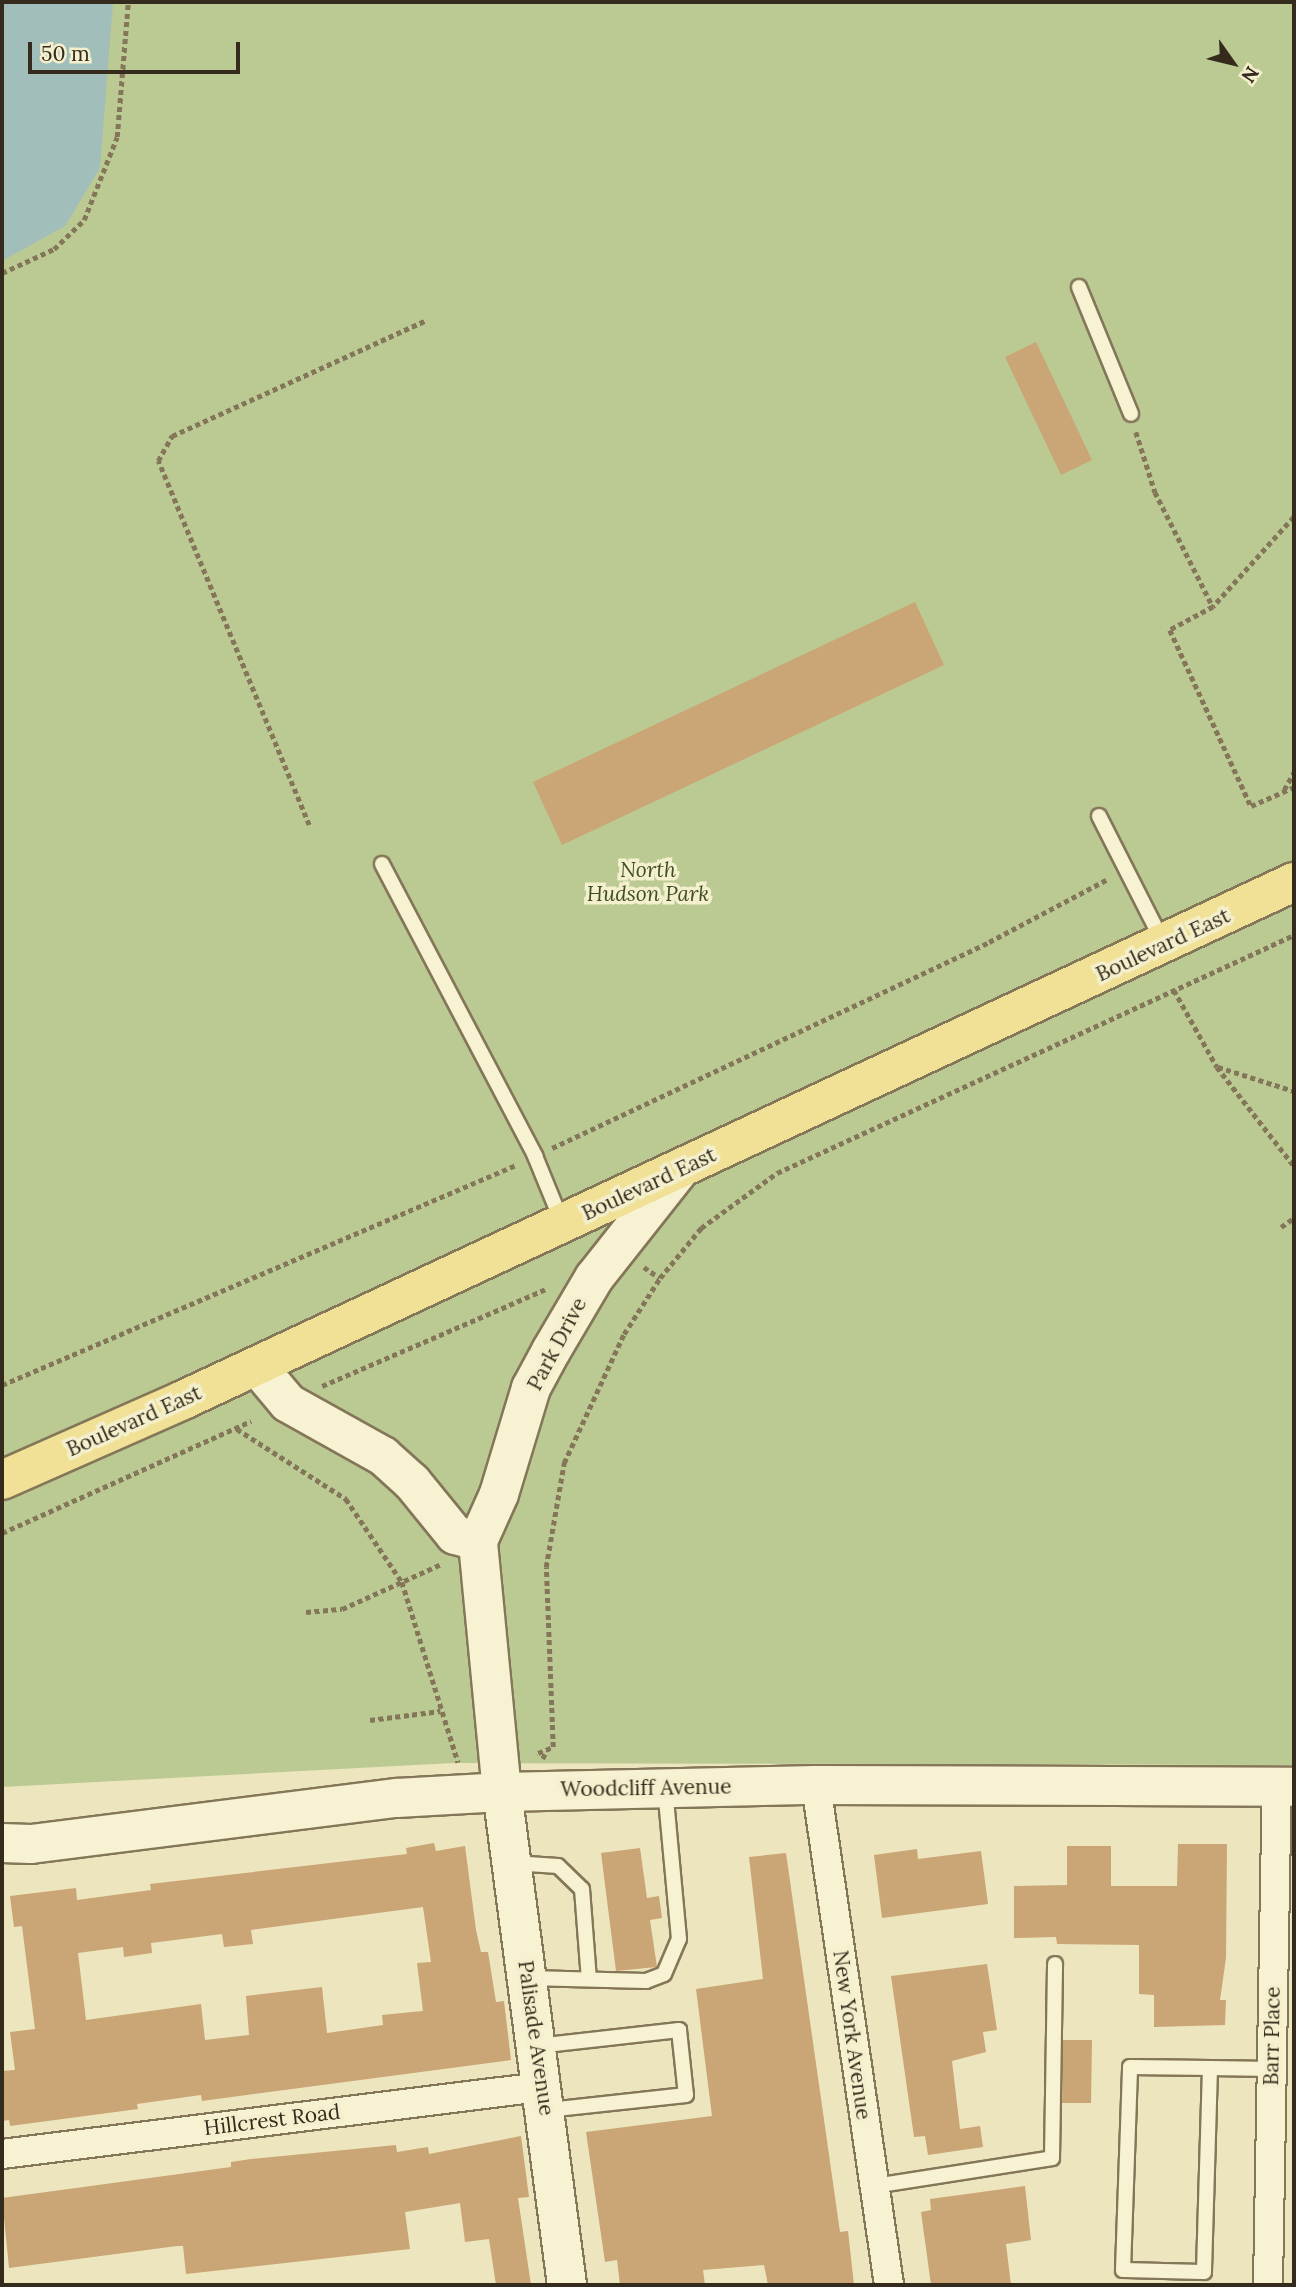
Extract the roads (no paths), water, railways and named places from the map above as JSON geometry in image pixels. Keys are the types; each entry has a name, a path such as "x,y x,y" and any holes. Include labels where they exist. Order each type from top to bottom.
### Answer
{"main road":[{"name":"Boulevard East","path":"2,1480 257,1366 1164,945 1294,882"},
{"name":"Park Drive","path":"502,1792 478,1541 499,1494 531,1388 551,1350 594,1278 680,1169"},
{"path":"257,1366 288,1402 383,1456 412,1482 456,1535 478,1541"},
{"name":"Woodcliff Avenue","path":"2,1843 32,1844 397,1798 502,1792 816,1784 1286,1787"},
{"name":"Palisade Avenue","path":"502,1792 567,2285"}],"street":[{"name":"New York Avenue","path":"816,1784 889,2285"},
{"name":"Barr Place","path":"1268,2285 1272,2069 1286,1787"},
{"name":"Hillcrest Road","path":"2,2154 544,2099"}],"lane":[{"path":"1079,287 1131,414"},
{"path":"1098,816 1164,945"},
{"path":"382,864 535,1156 563,1224"},
{"path":"527,1978 646,1980 664,1974 674,1959 679,1939 664,1788"},
{"path":"512,1863 558,1866 582,1889 589,1979"},
{"path":"874,2186 1052,2158 1055,1964"},
{"path":"536,2046 679,2030 686,2095 544,2099"},
{"path":"1210,2068 1203,2272 1123,2270 1129,2067 1210,2068 1272,2069"}],"water":[{"path":"2,2 113,2 100,168 65,226 2,261"}],"park label":[{"name":"North Hudson Park","path":"648,882"}]}
